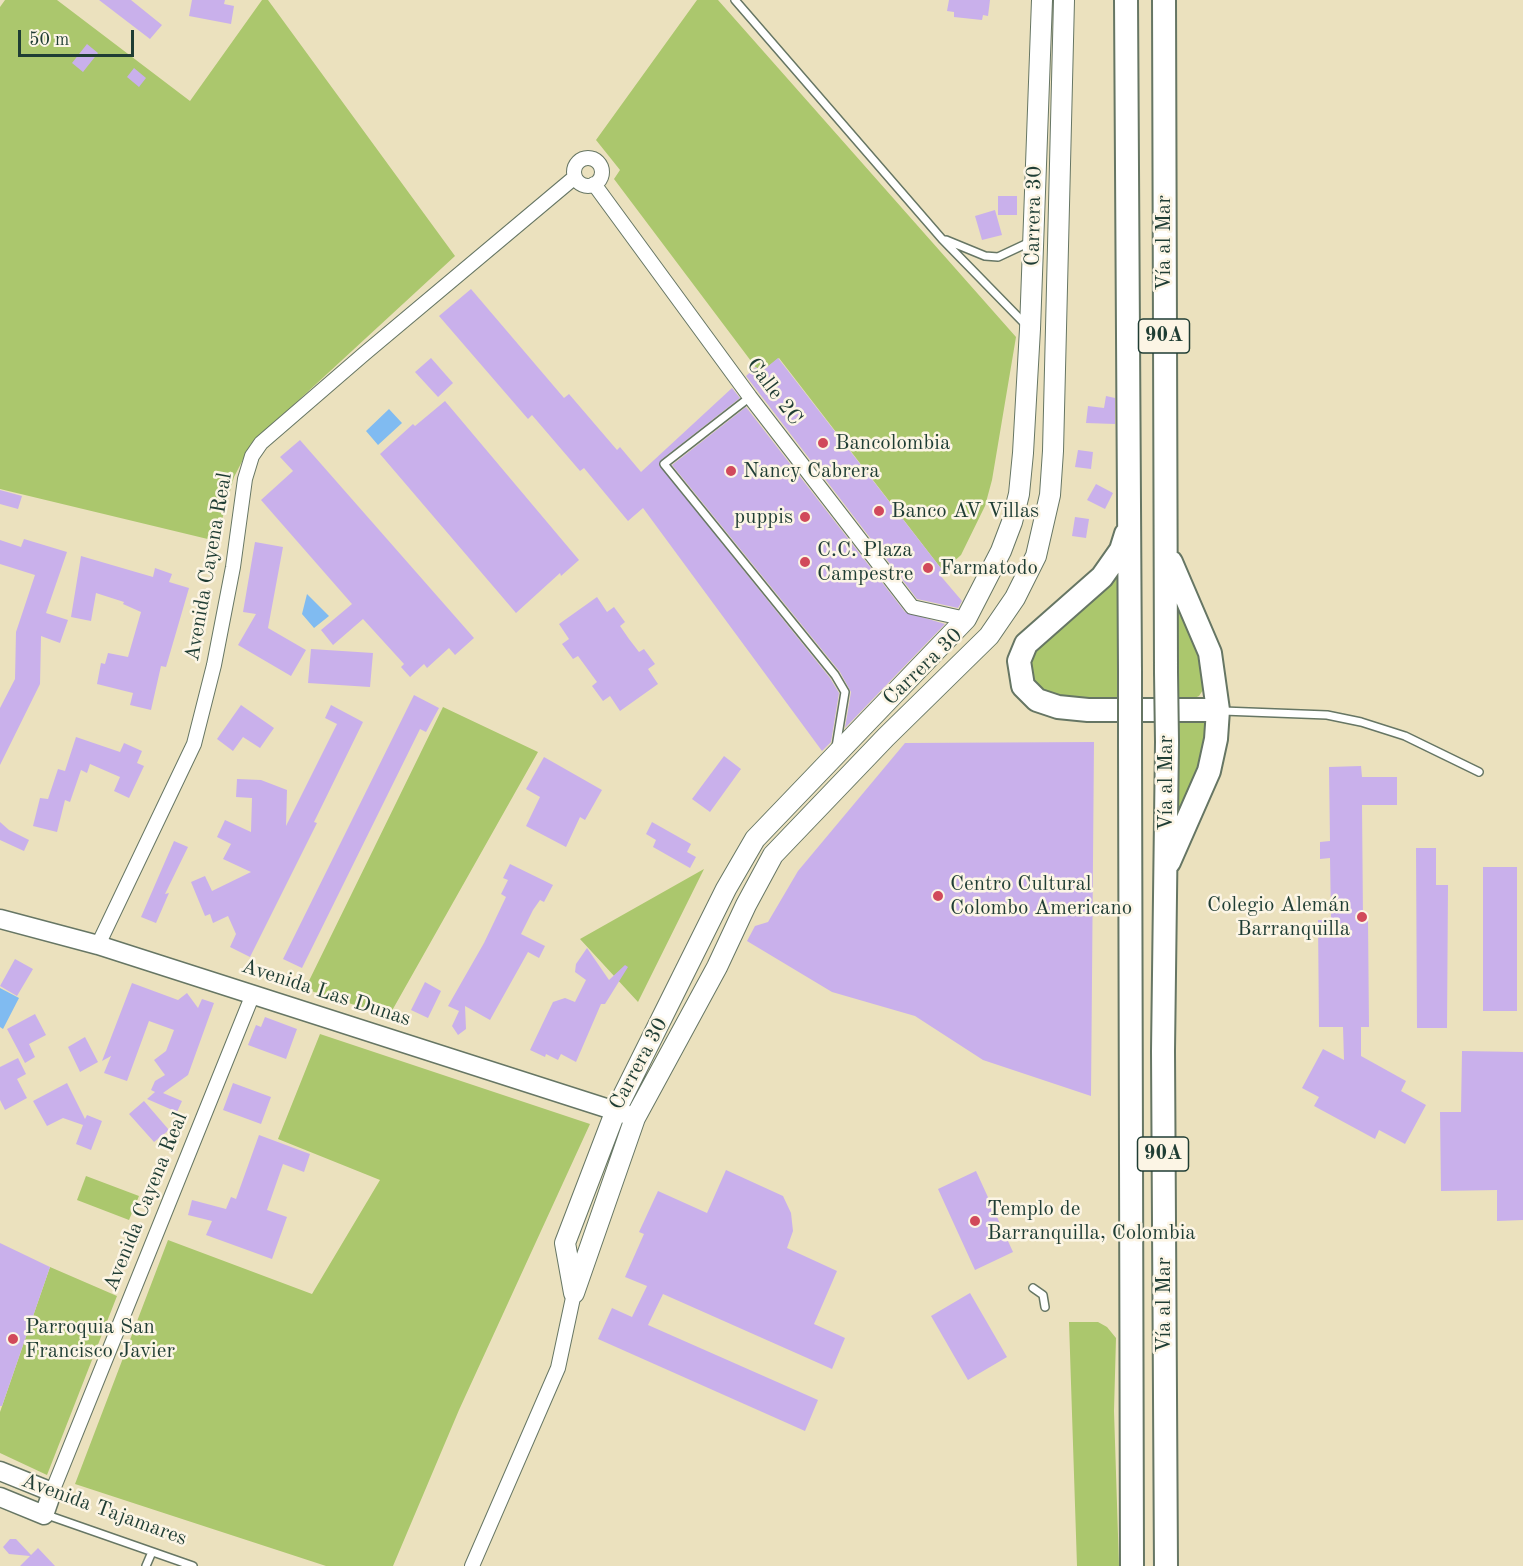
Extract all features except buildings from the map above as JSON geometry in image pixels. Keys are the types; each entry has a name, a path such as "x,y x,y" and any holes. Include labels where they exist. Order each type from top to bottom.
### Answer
{"highway":[{"name":"Vía al Mar","path":"1126,0 1130,495 1132,1566"},
{"name":"Vía al Mar","path":"1164,0 1164,519 1167,742 1163,1051 1166,1566"},
{"path":"1130,495 1126,538 1113,564 1102,577 1026,644 1018,662 1020,679 1036,700 1058,707 1088,710 1218,710"},
{"path":"1164,519 1174,572 1210,653 1218,710 1209,771 1166,867"}],"main road":[{"name":"Carrera 30","path":"574,1293 565,1243 615,1110 726,889 755,839 966,619 1001,551 1019,494 1035,239 1042,0"},
{"name":"Carrera 30","path":"574,1293 635,1118 717,968 746,904 773,855 886,737 989,636 1015,598 1036,556 1050,495 1053,451 1064,0"}],"street":[{"path":"588,158 599,165 601,173 594,184 581,184 575,177 575,168 580,161 588,158"},
{"name":"Avenida Cayena Real","path":"98,945 194,744 216,654 233,567 245,479 252,456 261,443 364,354 575,177"},
{"name":"Calle 2C","path":"594,184 750,397 912,607 966,619"},
{"name":"Avenida Las Dunas","path":"0,919 98,945 635,1118"},
{"name":"Avenida Cayena Real","path":"51,1492 253,994"},
{"name":"Carrera 30","path":"472,1566 550,1388 570,1330 574,1293"},
{"name":"Avenida Tajamares","path":"0,1471 51,1492"},
{"path":"44,1515 51,1492"},
{"name":"Avenida Tajamares","path":"0,1497 44,1515"}],"lane":[{"path":"735,0 942,239 1030,329"},
{"path":"942,239 985,256 998,257 1035,239"},
{"path":"750,397 664,464 828,667 845,692 835,755"},
{"path":"1218,710 1327,715 1361,722 1405,736 1479,772"},
{"path":"1033,1288 1043,1295 1045,1307"},
{"name":"Avenida Tajamares","path":"44,1515 193,1566"},
{"path":"146,1566 152,1552"}],"green space":[{"path":"5,0 57,0 190,101 262,0 268,0 455,256 251,444 234,477 216,541 0,489 0,7"},
{"path":"697,0 718,0 1016,337 992,480 985,506 961,555 943,571 779,358 760,373 614,179 620,170 596,140"},
{"path":"1118,572 1120,698 1064,699 1038,689 1030,668 1032,655 1037,645"},
{"path":"1175,594 1201,650 1205,687 1199,696 1190,700 1179,699"},
{"path":"443,707 538,752 389,1016 305,989"},
{"path":"1177,722 1212,723 1196,786 1176,812"},
{"path":"704,869 638,1002 580,939"},
{"path":"320,1034 590,1124 459,1410 393,1566 326,1566 75,1484 168,1240 312,1294 380,1180 278,1139"},
{"path":"86,1176 139,1196 129,1220 77,1200"},
{"path":"50,1267 117,1296 47,1475 0,1453 0,1412"},
{"path":"1069,1322 1098,1322 1107,1327 1116,1338 1114,1411 1119,1566 1077,1566"}],"water":[{"path":"389,409 402,423 378,445 366,431"},
{"path":"307,594 329,616 314,628 302,614"},
{"path":"0,988 19,998 3,1029 0,1027"}],"place":[{"name":"Bancolombia","path":"823,443"},
{"name":"Nancy Cabrera","path":"731,471"},
{"name":"Banco AV Villas","path":"879,511"},
{"name":"puppis","path":"805,517"},
{"name":"C.C. Plaza Campestre","path":"805,562"},
{"name":"Farmatodo","path":"928,568"},
{"name":"Centro Cultural Colombo Americano","path":"938,896"},
{"name":"Colegio Alemán Barranquilla","path":"1362,917"},
{"name":"Templo de Barranquilla, Colombia","path":"975,1221"},
{"name":"Parroquia San Francisco Javier","path":"13,1339"}]}
